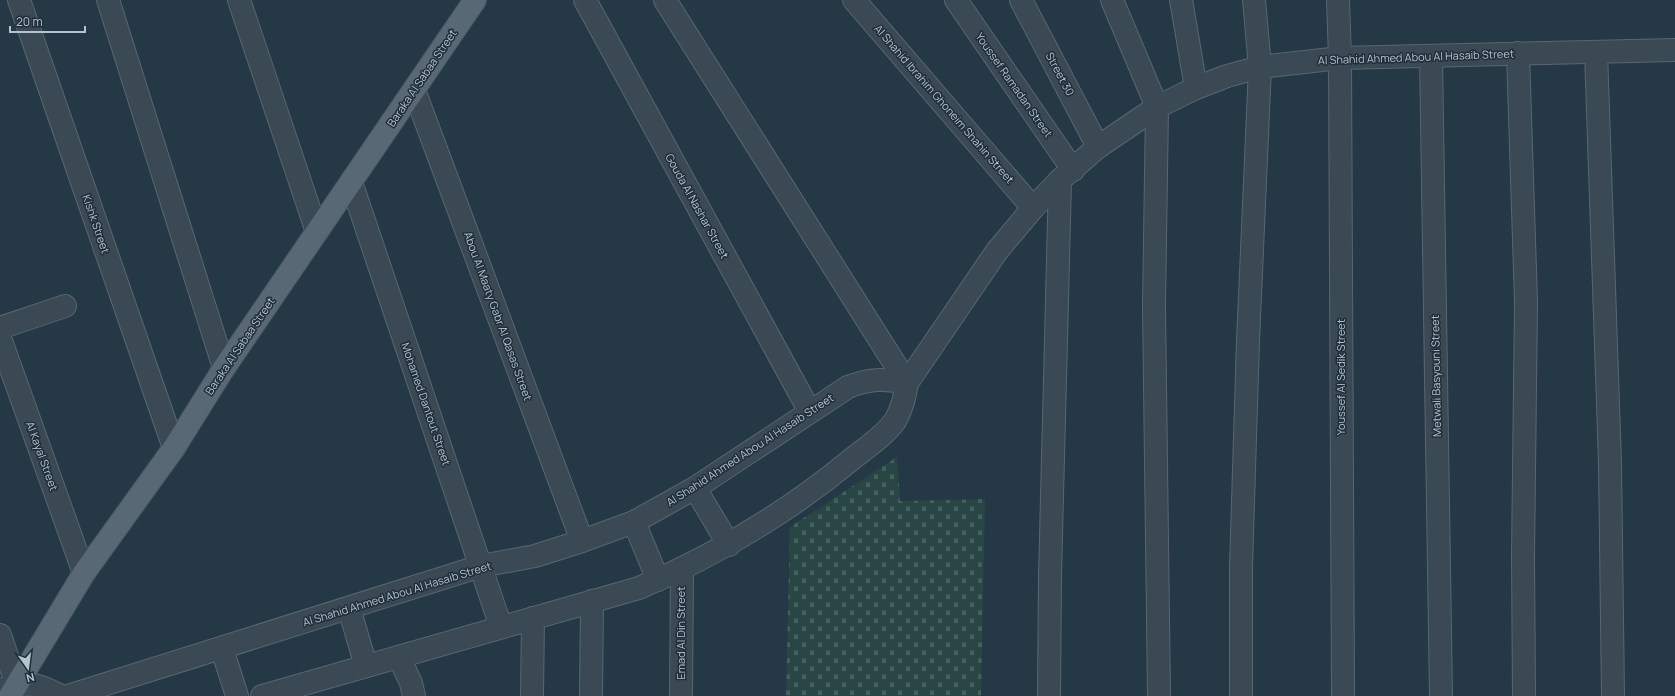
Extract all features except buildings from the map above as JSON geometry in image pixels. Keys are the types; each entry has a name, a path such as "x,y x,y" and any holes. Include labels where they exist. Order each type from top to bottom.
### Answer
{"main road":[{"name":"Baraka Al Sabaa Street","path":"9,690 84,573 174,448 224,368 475,0"}],"street":[{"name":"Kishk Street","path":"19,0 174,448"},
{"path":"108,0 224,368"},
{"path":"239,0 316,232"},
{"name":"Gouda Al Nashar Street","path":"585,0 810,412"},
{"path":"665,0 907,383"},
{"name":"Al Shahid Ibrahim Ghoneim Shahin Street","path":"854,0 1033,208"},
{"name":"Youssef Ramadan Street","path":"956,0 1066,175"},
{"name":"Street 30","path":"1021,0 1098,147"},
{"path":"1112,0 1157,108 1154,306 1159,696"},
{"path":"1181,0 1196,88"},
{"path":"1241,696 1241,559 1248,341 1260,67 1254,0"},
{"name":"Youssef Al Sedik Street","path":"1338,0 1340,58 1343,696"},
{"name":"Al Shahid Ahmed Abou Al Hasaib Street","path":"262,696 292,692 366,666 638,588 682,570 729,545 783,512 830,477 886,431 895,421 901,409 907,383 997,251 1033,208 1066,175 1098,147 1157,108 1196,88 1227,76 1260,67 1340,58 1675,50"},
{"path":"1596,52 1610,463 1613,696"},
{"path":"1518,53 1526,302 1523,556 1524,696"},
{"name":"Metwali Basyouni Street","path":"1430,56 1441,696"},
{"name":"Abou Al Maaty Gabr Al Qasas Street","path":"414,90 582,541"},
{"path":"1049,696 1050,576 1066,175"},
{"name":"Mohamed Dantout Street","path":"351,182 501,627"},
{"path":"0,328 65,306"},
{"name":"Al Kayal Street","path":"0,338 84,573"},
{"name":"Al Shahid Ahmed Abou Al Hasaib Street","path":"68,696 73,696 481,566 535,556 634,522 695,488 848,387 877,379 907,383"},
{"path":"695,488 729,545"},
{"path":"634,522 658,580"},
{"name":"Emad Al Din Street","path":"681,696 682,570"},
{"path":"591,696 592,601"},
{"path":"349,608 366,666"},
{"path":"532,696 533,618"},
{"path":"0,635 9,690 40,685 61,696"},
{"path":"222,649 237,696"},
{"path":"399,657 411,683 414,696"}],"green space":[{"path":"897,457 900,501 985,499 981,696 786,696 790,527"}]}
